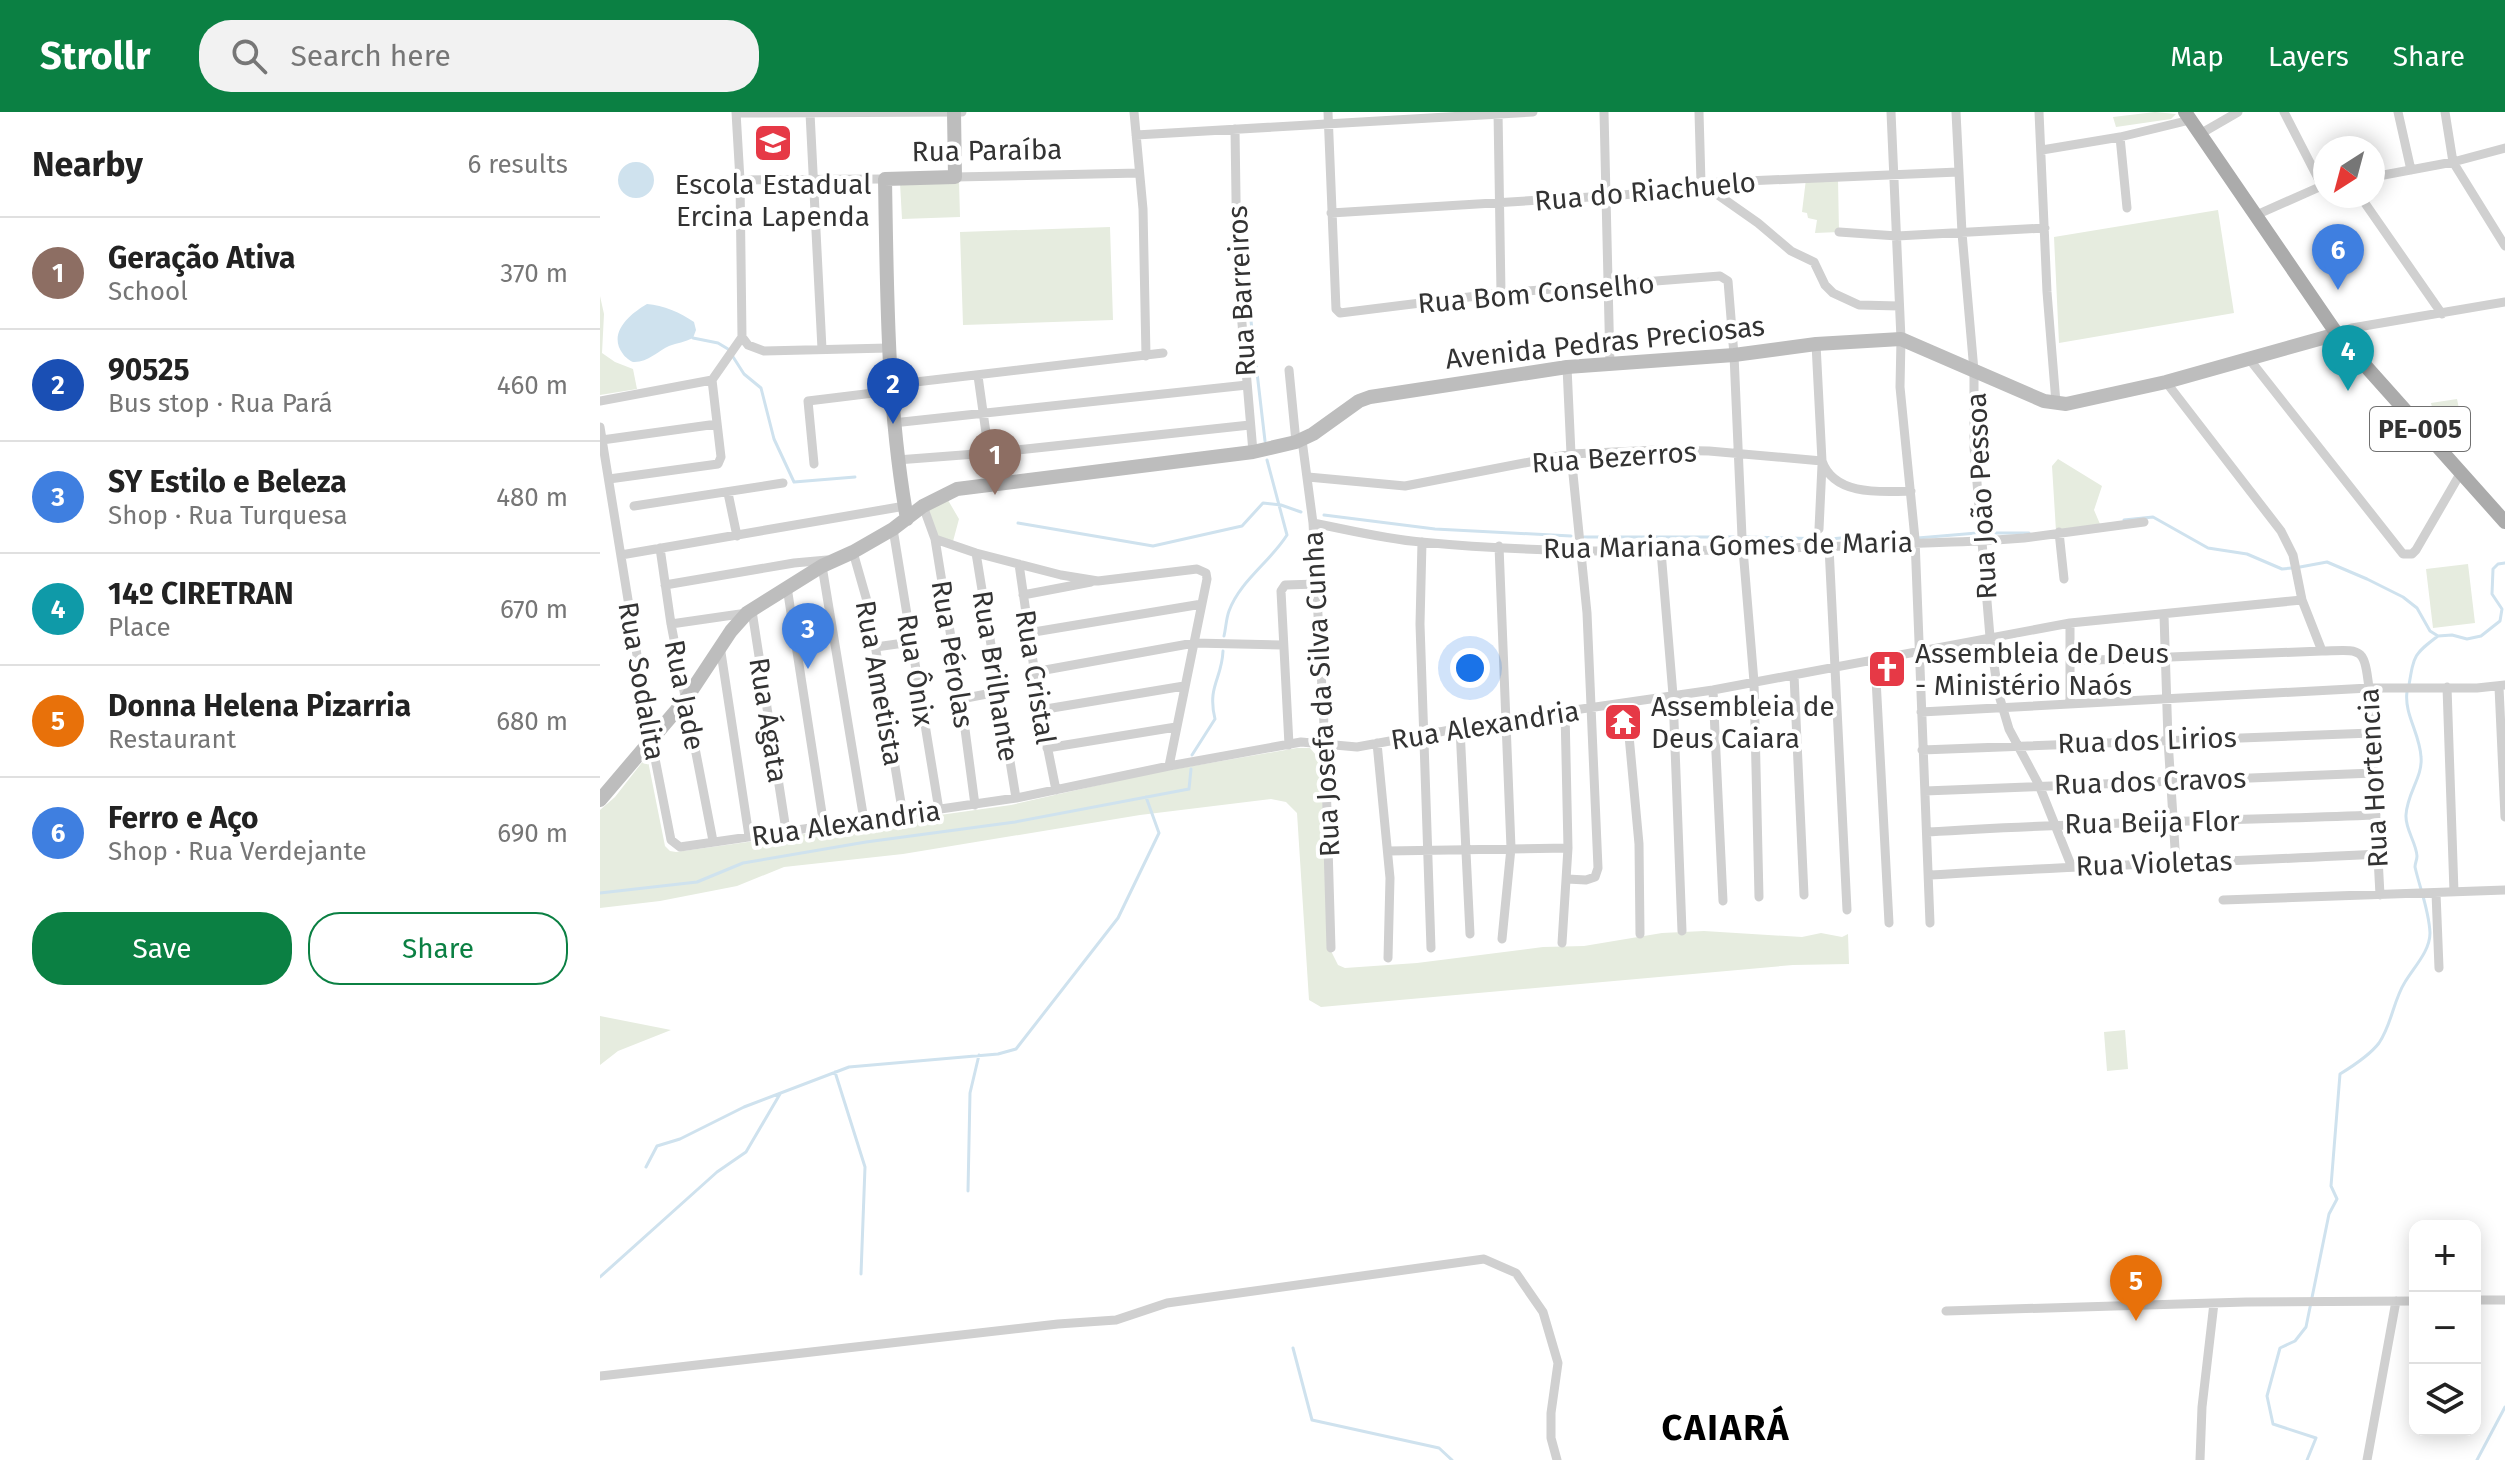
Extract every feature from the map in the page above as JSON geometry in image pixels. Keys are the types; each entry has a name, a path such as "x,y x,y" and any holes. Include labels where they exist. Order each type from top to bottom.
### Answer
{"main road":[{"path":"954,112 955,177"},
{"name":"PE-005","path":"2187,116 2337,334 2505,522"},
{"name":"Rua Paraíba","path":"885,179 955,177"},
{"path":"885,179 890,388 906,512"},
{"path":"1901,339 1974,371 2056,403 2066,404 2166,382 2337,334"},
{"name":"Avenida Pedras Preciosas","path":"600,800 686,699 720,646 749,612 822,566 893,529 906,512 957,489 1253,452 1299,441 1370,397 1567,367 1901,339"}],"street":[{"path":"609,479 718,464 721,457 712,380 742,337 736,113 962,112"},
{"path":"1134,112 1143,209 1146,356"},
{"path":"1136,135 1235,129 1328,118 1533,112"},
{"path":"1604,112 1610,365"},
{"path":"1699,112 1701,183 1758,223 1791,251 1814,262 1825,285 1833,293 1859,305 1899,306"},
{"path":"1891,112 1901,339 1900,387 1915,541 1930,923"},
{"name":"Rua João Pessoa","path":"1956,112 1962,233 1974,371 1974,447 1990,637 2002,708 2039,785 2071,865"},
{"path":"2039,112 2056,403"},
{"path":"2200,134 2238,112"},
{"path":"2284,112 2313,166"},
{"path":"2398,112 2411,170"},
{"path":"2445,112 2453,162 2505,246"},
{"path":"810,113 822,349"},
{"path":"1498,113 1501,293"},
{"path":"2042,150 2120,137 2187,116"},
{"path":"1328,118 1331,213"},
{"name":"Rua Barreiros","path":"1235,129 1237,265 1253,452"},
{"path":"2120,137 2127,208"},
{"path":"2385,175 2505,148"},
{"name":"Rua do Riachuelo","path":"1331,213 1648,193 1701,183 1958,172"},
{"name":"Rua Paraíba","path":"955,177 1139,173"},
{"name":"Rua Paraíba","path":"740,180 885,179"},
{"path":"2254,216 2313,191"},
{"path":"2368,208 2442,314"},
{"name":"Rua Bom Conselho","path":"1331,213 1336,309 1343,313 1501,293 1720,276 1728,281 1734,355"},
{"path":"1839,232 1897,236 2045,228"},
{"path":"2337,334 2352,328 2505,302"},
{"path":"742,337 748,345 764,351 888,348"},
{"path":"1816,344 1822,463 1819,529"},
{"path":"814,464 808,401 1163,353"},
{"path":"1734,355 1742,550 1754,682 1759,897"},
{"path":"2250,360 2403,554 2412,554 2416,550 2460,474"},
{"path":"1567,367 1571,454 1587,613 1598,868 1595,877 1567,879"},
{"name":"Rua Josefa da Silva Cunha","path":"1289,370 1313,523 1325,744 1331,948"},
{"path":"978,376 993,483"},
{"path":"600,401 712,380"},
{"path":"2071,661 2322,651 2302,600 2297,568 2281,531 2166,382"},
{"path":"893,423 1247,385"},
{"path":"602,440 717,424"},
{"path":"897,460 1250,425"},
{"name":"Rua Sodalita","path":"600,427 651,738 671,840"},
{"name":"Rua Bezerros","path":"1308,477 1423,485 1571,454 1658,450 1737,453 1822,463"},
{"path":"1822,463 1846,486 1858,490 1911,491"},
{"path":"634,506 783,483"},
{"path":"728,493 737,536"},
{"name":"Rua Pérolas","path":"923,506 935,539 975,805"},
{"path":"621,555 906,512"},
{"name":"Rua Mariana Gomes de Maria","path":"1313,523 1422,542 1661,551 1982,540 2144,522"},
{"name":"Rua Ônix","path":"893,529 939,810"},
{"path":"2059,532 2064,579"},
{"path":"935,539 976,553 1098,581"},
{"path":"1422,542 1419,586 1431,948"},
{"path":"1499,546 1511,848 1502,939"},
{"path":"1829,547 1847,910"},
{"name":"Rua Jade","path":"660,548 671,624 713,841"},
{"path":"1661,551 1673,695 1682,931"},
{"name":"Rua Ametista","path":"853,552 862,578 876,647 903,815"},
{"name":"Rua Brilhante","path":"976,553 1016,798"},
{"path":"665,585 794,563 838,559"},
{"name":"Rua Cristal","path":"1019,564 1040,710 1056,790"},
{"path":"822,566 864,820"},
{"path":"1023,595 1098,581 1197,569 1207,576 1169,766"},
{"path":"1289,745 1281,589 1285,585 1317,584"},
{"path":"787,587 824,826"},
{"name":"Rua Alexandria","path":"671,840 680,847 975,805 1301,742 1344,747 1377,743 1505,720 1713,690 2070,623 2302,600"},
{"path":"1028,633 1202,604"},
{"path":"671,624 749,612"},
{"name":"Rua Ágata","path":"749,612 786,830"},
{"path":"2164,615 2176,864"},
{"path":"2070,623 2070,703"},
{"path":"876,647 911,642"},
{"path":"1034,672 1194,643 1282,645"},
{"path":"720,646 749,836"},
{"name":"Rua Hortencia","path":"2322,651 2355,651 2366,661 2380,895"},
{"path":"1875,660 1889,923"},
{"path":"1794,675 1804,895"},
{"path":"1040,710 1184,686"},
{"path":"1921,712 2369,688 2502,686 2505,817"},
{"path":"2447,687 2454,892"},
{"path":"1713,690 1723,901"},
{"path":"961,699 997,692"},
{"path":"1626,703 1639,844 1640,934"},
{"path":"1562,943 1568,848 1565,711"},
{"path":"1047,748 1176,727"},
{"path":"1460,728 1470,934"},
{"name":"Rua dos Lirios","path":"1922,750 2372,733"},
{"path":"1377,743 1388,851 1388,958"},
{"name":"Rua dos Cravos","path":"1925,791 2374,773"},
{"name":"Rua Beija Flor","path":"1928,832 2053,823 2172,823 2376,815"},
{"path":"1388,851 1568,848"},
{"name":"Rua Violetas","path":"1930,875 2071,865 2176,864 2379,854"},
{"path":"2223,900 2505,890"},
{"path":"2433,893 2439,968"},
{"path":"600,1376 1116,1320 1167,1303 1484,1259 1516,1273 1543,1312 1558,1363 1551,1413 1551,1438 1557,1460"},
{"path":"2481,1300 2505,1300"},
{"path":"2367,1460 2396,1301"},
{"path":"1946,1311 2409,1301"},
{"path":"2200,1460 2202,1407 2214,1303"}],"shaded area":[{"path":"2155,112 2176,114 2171,119 2116,127 2113,117"},
{"path":"1806,179 1838,179 1839,232 1815,233 1817,220 1808,218 1807,213 1802,212"},
{"path":"959,181 960,217 902,219 900,183"},
{"path":"2218,210 2234,313 2059,343 2054,237"},
{"path":"1110,227 1113,320 963,325 960,232"},
{"path":"600,296 604,314 602,353 633,369 637,389 600,395"},
{"path":"2457,399 2463,428 2438,433 2431,403"},
{"path":"2058,459 2102,486 2094,510 2100,524 2056,531 2052,466"},
{"path":"945,495 959,519 952,545 935,539 923,506"},
{"path":"2468,564 2475,623 2433,628 2426,569"},
{"path":"1310,748 1321,761 1328,945 1338,965 1345,968 1417,963 1543,947 1584,946 1662,933 1704,931 1802,937 1821,933 1842,937 1848,934 1849,964 1793,965 1321,1007 1309,1000 1297,813 1286,802 1271,799 1140,815 903,854 784,867 737,886 660,901 600,908 600,810 615,797 647,756 665,846 676,852 1011,805 1152,773"},
{"path":"600,1016 671,1030 618,1051 600,1065"},
{"path":"2125,1030 2128,1069 2107,1071 2104,1032"}],"water":[{"path":"636,162 649,167 654,180 649,193 636,198 623,193 618,180 623,167"},
{"path":"647,304 683,316 694,322 696,330 693,338 669,346 643,361 633,362 619,346 619,332 634,313"}],"waterway":[{"path":"1251,321 1265,441"},
{"path":"693,338 718,343 728,349 744,374 761,388 774,439 794,482 855,477"},
{"path":"1224,636 1234,600 1287,535 1267,460"},
{"path":"1018,523 1153,546 1242,526 1263,503 1301,512"},
{"path":"1324,515 1435,529 1571,536"},
{"path":"2124,520 2153,517 2208,548 2247,554 2282,569 2292,568"},
{"path":"1745,537 1830,539 1862,536 1894,540 1977,533"},
{"path":"1985,533 2029,533"},
{"path":"1584,537 1734,537"},
{"path":"2300,567 2327,562 2367,579 2403,597 2417,608 2430,631 2438,636 2452,635 2467,639 2481,636 2500,621 2502,609 2492,594 2493,569 2505,563"},
{"path":"2409,685 2416,656 2438,636"},
{"path":"1192,755 1215,719 1213,698 1223,651"},
{"path":"2307,1460 2316,1438 2273,1424 2267,1396 2280,1348 2295,1341 2306,1327 2329,1214 2337,1199 2331,1186 2340,1074 2379,1043 2401,989 2424,952 2430,933 2415,867 2416,851 2406,820 2409,799 2421,764 2407,692"},
{"path":"600,893 697,882 743,863 866,842 1015,822 1189,789 1191,769"},
{"path":"646,1167 657,1146 680,1139 744,1107 849,1067 998,1054 1016,1049 1118,918 1159,833 1146,797"},
{"path":"968,1191 970,1093 979,1055"},
{"path":"835,1072 865,1167 861,1274"},
{"path":"600,1277 717,1172 746,1152 780,1094"},
{"path":"1293,1348 1312,1420 1439,1448 1452,1460"},
{"path":"2477,1460 2505,1407"}],"place":[{"name":"Escola Estadual Ercina Lapenda","path":"773,143"},
{"name":"Ferro e Aço","path":"2338,290"},
{"name":"14º CIRETRAN","path":"2348,391"},
{"name":"90525","path":"893,424"},
{"name":"Geração Ativa","path":"995,495"},
{"name":"SY Estilo e Beleza","path":"808,669"},
{"name":"Assembleia de Deus - Ministério Naós","path":"1887,669"},
{"name":"Assembleia de Deus Caiara","path":"1623,722"},
{"name":"Donna Helena Pizarria","path":"2136,1321"}],"district":[{"name":"CAIARÁ","path":"1726,1427"}]}
